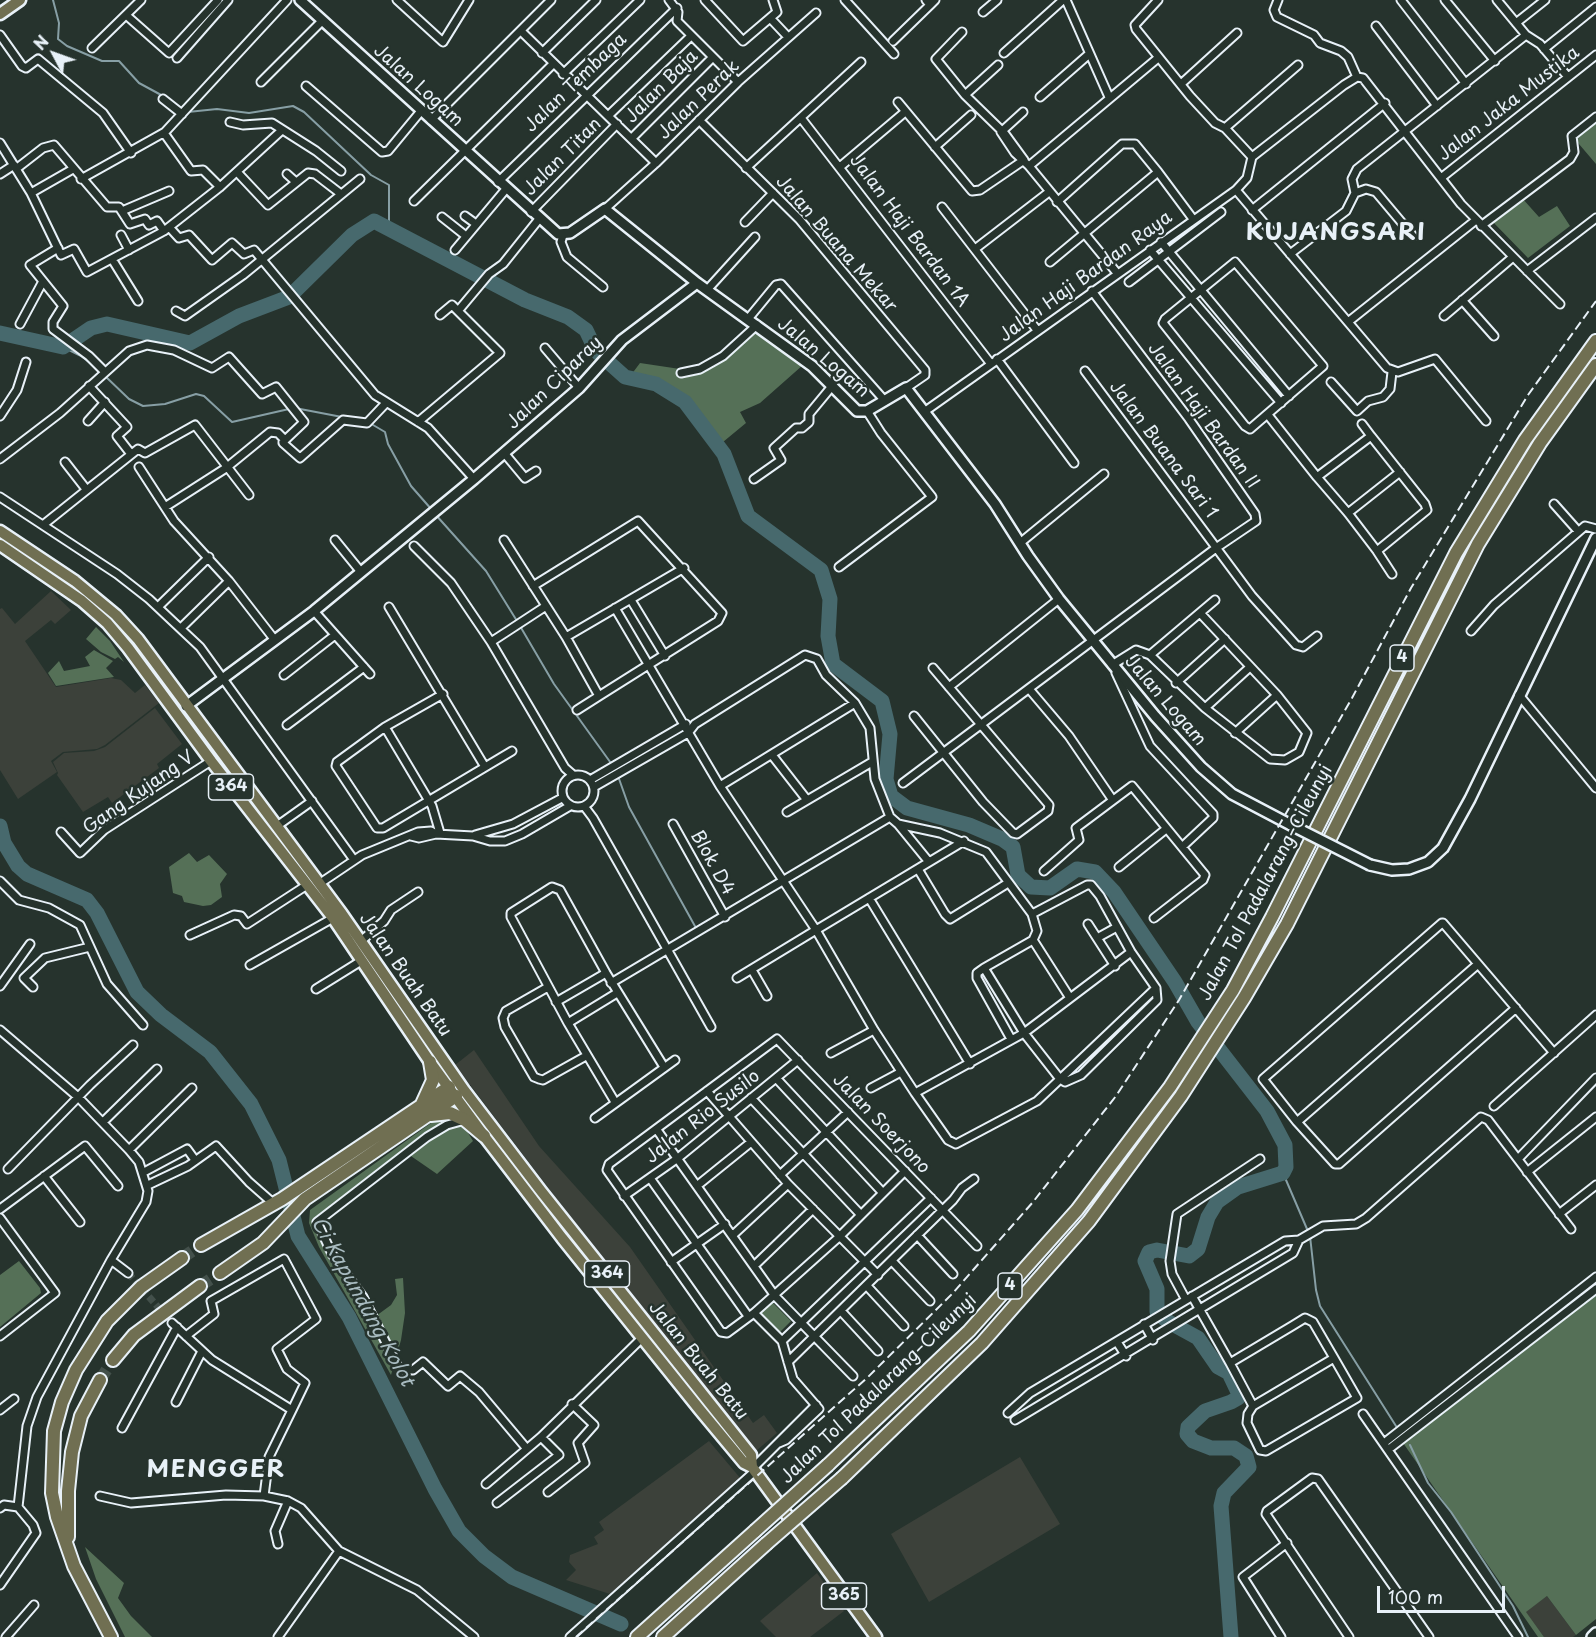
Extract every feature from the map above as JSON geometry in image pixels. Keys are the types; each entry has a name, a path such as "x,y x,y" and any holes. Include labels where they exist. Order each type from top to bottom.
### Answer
{"highway":[{"name":"Jalan Tol Padalarang–Cileunyi","path":"637,1637 828,1466 969,1331 1077,1210 1170,1087 1233,990 1456,553 1525,440 1596,341"},
{"name":"Jalan Tol Padalarang–Cileunyi","path":"663,1637 842,1478 981,1343 1089,1221 1181,1096 1245,998 1287,924 1478,544 1540,443 1596,365"},
{"path":"424,1112 433,1080 430,1062"},
{"path":"220,1273 263,1243 305,1199 457,1088"},
{"path":"201,1245 424,1112 450,1113 465,1120 484,1136"},
{"path":"111,1637 90,1599 57,1517 52,1493 54,1431 62,1402 86,1352 107,1321 141,1287 182,1258"},
{"path":"113,1360 134,1335 200,1286"},
{"path":"68,1546 68,1491 72,1452 81,1416 100,1380"},
{"path":"631,1637 700,1580"}],"main road":[{"path":"0,14 20,0"},
{"name":"Jalan Buah Batu","path":"0,531 75,581 116,615 138,639 319,884 356,945 457,1088 752,1455 754,1468 876,1637"},
{"path":"4,548 14,544 13,539"},
{"name":"Jalan Buah Batu","path":"4,548 82,601 107,623 211,761 356,945 361,961 430,1062 457,1088 484,1136 642,1338 744,1463 754,1468"},
{"path":"25,561 23,555 30,550"}],"street":[{"path":"92,48 141,0"},
{"path":"126,15 168,53 218,0"},
{"path":"177,58 228,0"},
{"path":"81,179 164,133 287,0"},
{"name":"Jalan Logam","path":"300,0 531,212 563,235"},
{"path":"397,0 443,42 469,0"},
{"path":"431,120 551,0"},
{"path":"542,52 596,0"},
{"path":"563,74 640,0"},
{"path":"669,0 676,8 677,21"},
{"path":"705,0 743,41 771,19 778,9 773,0"},
{"path":"845,0 894,54"},
{"path":"983,12 997,0"},
{"path":"1004,53 1065,0 1109,97"},
{"path":"1158,0 1134,27 1215,123 1226,128 1252,157 1357,77"},
{"path":"1278,0 1274,10 1276,17 1314,35 1320,43 1341,51 1348,57 1357,77 1369,82 1478,223 1560,304"},
{"path":"1401,0 1466,84"},
{"path":"1445,0 1495,61"},
{"path":"1497,0 1526,35 1535,39 1568,77"},
{"path":"1516,23 1545,0"},
{"path":"893,41 930,2"},
{"path":"1544,48 1596,7"},
{"name":"Jalan Tembaga","path":"498,182 676,8"},
{"name":"Jalan Perak","path":"605,209 656,163 738,82 816,13"},
{"path":"670,14 738,82"},
{"path":"771,19 788,37"},
{"path":"261,82 322,21"},
{"path":"1376,26 1437,105"},
{"name":"Jalan Baja","path":"520,31 656,163"},
{"path":"962,33 936,57 965,95 1019,150 1026,163 1056,201 1117,273"},
{"path":"1182,84 1237,33"},
{"path":"0,35 22,66 26,68 38,59 103,113 131,153"},
{"path":"1290,254 1346,211 1355,193 1352,178 1354,172 1526,35"},
{"path":"609,116 691,36"},
{"path":"181,40 187,45"},
{"path":"1040,97 1088,55"},
{"name":"Jalan Jaka Mustika","path":"1441,178 1596,55"},
{"name":"Jalan Baja","path":"632,138 713,57"},
{"path":"898,102 974,192 1026,163 1158,58"},
{"path":"746,168 861,62"},
{"path":"414,201 553,64"},
{"path":"965,95 998,65"},
{"path":"1226,128 1298,65"},
{"path":"306,86 381,152 388,151 421,111"},
{"path":"163,99 183,112"},
{"path":"1252,210 1384,104"},
{"path":"841,166 905,112"},
{"path":"1001,132 1023,112"},
{"path":"935,147 971,115"},
{"path":"1348,322 1478,223 1570,159 1574,152 1572,136 1596,117"},
{"name":"Jalan Haji Bardan 1A","path":"801,118 1074,463"},
{"name":"Jalan Buana Mekar","path":"699,120 799,219 925,370 925,375 906,388"},
{"path":"230,122 243,125 266,122 282,130 341,171"},
{"name":"Jalan Titan","path":"531,212 617,124"},
{"path":"0,143 31,193 62,255 74,249 87,272 167,229 220,187 282,130"},
{"path":"164,133 191,171 203,170 220,187"},
{"path":"1056,201 1122,144 1135,144 1193,219"},
{"path":"0,174 51,145 107,207 119,207 130,224 145,219 149,225 158,221 179,238 189,236 212,260 232,243 244,254 254,250 375,395 428,429 474,479"},
{"name":"Jalan Haji Bardan Raya","path":"924,412 1236,190 1247,178 1252,157"},
{"path":"31,193 73,169"},
{"path":"237,172 268,205 306,174 315,174 341,194"},
{"path":"1050,262 1158,172"},
{"path":"287,174 296,183"},
{"path":"176,311 185,316 262,259 360,179"},
{"path":"455,250 506,189"},
{"path":"1355,193 1366,189 1376,192 1413,236"},
{"path":"1236,190 1392,372 1390,389 1383,397 1368,401 1357,411 1331,382"},
{"path":"122,211 169,191"},
{"path":"975,249 1049,192"},
{"path":"745,222 773,193"},
{"path":"942,207 1037,330"},
{"path":"603,287 567,257 561,242 563,235 605,209"},
{"name":"Jalan Logam","path":"605,209 697,283 812,366 833,384 854,409 860,412 867,411 906,388 995,504 1059,598 1093,642 1201,767 1232,794 1370,865 1392,870 1409,868 1428,862 1443,848 1465,809 1596,538"},
{"path":"1129,282 1221,212"},
{"path":"442,216 466,236"},
{"path":"465,216 476,224"},
{"path":"1527,271 1596,218"},
{"path":"458,311 489,274 503,264 539,219"},
{"path":"121,235 129,250"},
{"path":"707,290 755,237"},
{"path":"1161,242 1289,396"},
{"path":"58,248 30,265 63,306 52,326 88,356 103,373"},
{"path":"1150,250 1181,289 1281,403"},
{"path":"1444,316 1513,257"},
{"path":"112,259 138,301"},
{"path":"1238,263 1322,362 1322,370 1250,429 1245,426 1164,327 1165,319 1190,299 1231,264 1238,263"},
{"path":"1181,289 1191,279"},
{"path":"20,324 42,282"},
{"name":"Jalan Ciparay","path":"361,572 505,454 579,388 633,331 697,283"},
{"path":"748,319 776,285 780,284 885,401"},
{"name":"Jalan Haji Bardan II","path":"1092,291 1189,419 1255,514 1256,521 1216,548"},
{"path":"1462,300 1494,336"},
{"path":"417,422 500,354 450,305 440,315"},
{"path":"681,373 700,369 723,356 757,325"},
{"path":"0,459 90,386 129,351 147,345 174,350 212,368 229,357 262,394 276,387 304,423 283,442"},
{"path":"545,348 579,388"},
{"path":"1392,372 1435,359 1486,421"},
{"path":"0,416 17,390 26,362"},
{"name":"Jalan Buana Sari 1","path":"1085,371 1252,596 1293,643 1303,647 1317,636"},
{"path":"754,479 781,460 774,448 796,428 802,428 809,422 809,414 833,384"},
{"path":"90,386 127,428 117,436 131,454"},
{"path":"88,421 105,402"},
{"path":"165,507 226,468 270,432 278,433 283,442 300,458 344,420 369,422 386,403"},
{"path":"839,567 932,497 880,433 867,411"},
{"path":"1268,415 1348,513 1392,574"},
{"path":"1362,424 1425,504 1427,510 1377,551"},
{"path":"43,525 138,449 145,453 196,425 226,468 249,495"},
{"path":"1317,477 1371,436"},
{"path":"505,454 526,479 536,471"},
{"path":"64,462 86,489"},
{"path":"139,467 183,532 209,557 274,639"},
{"path":"1348,513 1400,472"},
{"path":"1020,543 1104,474"},
{"path":"0,497 117,574 181,628 223,678 354,860"},
{"path":"1554,504 1578,531"},
{"path":"533,586 638,521 722,611 722,617 665,656 577,710"},
{"path":"1471,630 1494,605 1578,531 1587,525 1596,529"},
{"path":"186,706 314,611 361,572 335,540"},
{"path":"504,540 566,637 599,696"},
{"path":"414,546 451,583 491,642 570,776"},
{"path":"903,783 1030,690 1216,548"},
{"path":"158,607 209,557"},
{"path":"566,637 684,568"},
{"path":"181,628 229,581"},
{"path":"949,687 1059,598"},
{"path":"631,600 665,656"},
{"path":"1150,655 1215,600"},
{"path":"491,642 546,606"},
{"path":"389,607 485,767"},
{"path":"615,609 720,786 816,930 874,1030 948,1140 956,1144 1036,1101 1156,988"},
{"path":"314,611 370,675"},
{"path":"1182,847 1213,818 1213,814 1150,746 1113,667 1136,650 1150,655 1176,683 1270,759 1285,760 1299,752 1305,744 1307,733 1276,695 1200,613"},
{"path":"284,675 335,635"},
{"path":"1176,683 1224,639"},
{"path":"586,805 594,787 688,733 695,724 805,655 817,659 826,675 855,703 870,728 872,762 879,792 890,818 898,824 929,862"},
{"path":"287,725 364,667"},
{"path":"1205,708 1250,667"},
{"path":"914,716 1008,830 1017,834 1048,811 1049,805 933,668"},
{"path":"1030,690 1069,736 1112,799"},
{"path":"443,694 385,727 340,758 336,766 379,830 512,751"},
{"path":"1235,733 1276,695"},
{"path":"1519,695 1596,788"},
{"path":"720,786 855,703"},
{"path":"590,780 683,724 695,724"},
{"path":"385,727 429,800 435,834"},
{"path":"772,755 807,800"},
{"name":"Gang Kujang V","path":"62,832 79,852 105,830 211,761"},
{"path":"787,812 872,762"},
{"path":"570,776 585,776 594,787"},
{"path":"570,776 561,787 562,798 570,806"},
{"path":"1044,871 1079,840 1076,828 1132,786 1204,872 1204,877 1154,918"},
{"path":"473,836 513,824 562,798"},
{"path":"277,826 312,801"},
{"path":"319,884 354,860 385,844 411,836 435,834 473,836 490,841 505,841 522,834 570,806 586,805"},
{"path":"586,805 711,1027"},
{"path":"611,983 890,818"},
{"name":"Blok D4","path":"673,824 725,917"},
{"path":"898,824 964,841 986,852 1032,914 1037,931 1033,940 977,973 1011,1040"},
{"path":"1119,867 1167,829"},
{"path":"737,978 964,841"},
{"path":"918,869 950,919 1008,883"},
{"path":"0,881 19,900 49,908 80,925 107,984 143,1025"},
{"path":"190,935 234,915 240,915 248,924 307,885"},
{"path":"984,968 1024,1033 1060,1079 1065,1082 1081,1075 1157,1000 1156,988 1131,952 1100,896 1089,885 1032,914"},
{"path":"615,1102 556,1002 511,917 511,913 552,887 560,890 611,983 664,1067"},
{"path":"356,945 384,921 391,910 418,892"},
{"path":"869,898 970,1064"},
{"path":"250,964 333,918"},
{"path":"1088,924 1115,966"},
{"path":"1516,1008 1338,1164 1335,1164 1297,1122 1263,1078 1441,924 1478,964 1516,1008 1554,1053"},
{"path":"1097,938 1118,927"},
{"path":"1033,940 1070,998"},
{"path":"17,973 30,944"},
{"path":"0,986 17,973 52,954 73,953 90,947"},
{"path":"915,1093 1024,1033 1131,952"},
{"path":"316,989 361,961"},
{"path":"1297,1122 1478,964"},
{"path":"752,970 767,996"},
{"path":"17,973 33,987"},
{"path":"556,1002 606,973"},
{"path":"548,987 506,1011 503,1018 505,1027 534,1077 539,1079 543,1080 586,1056"},
{"path":"568,1023 617,993"},
{"path":"1494,1106 1596,1015"},
{"path":"0,1030 78,1097 103,1122 129,1150 144,1172 148,1185 146,1202 111,1260 34,1406 27,1426 18,1507 36,1533 0,1585"},
{"path":"831,1053 874,1030"},
{"name":"Jalan Soerjono","path":"707,1091 773,1039 780,1040 977,1246"},
{"path":"8,1169 78,1097 133,1045"},
{"path":"596,1118 675,1060"},
{"name":"Jalan Rio Susilo","path":"624,1196 678,1158 798,1060"},
{"path":"103,1122 157,1069"},
{"path":"871,1088 901,1072"},
{"path":"776,1078 883,1193"},
{"path":"1518,1159 1596,1078"},
{"path":"1590,1085 1596,1094"},
{"path":"129,1150 192,1088"},
{"path":"878,1275 839,1237 788,1184 707,1091 607,1167 624,1196 721,1332 727,1333 776,1296 839,1237 905,1171"},
{"path":"751,1098 861,1215"},
{"path":"780,1175 848,1112"},
{"path":"1008,1413 1030,1393 1103,1352 1157,1316 1285,1241 1302,1238 1323,1226 1356,1224 1366,1218 1481,1117 1488,1120 1571,1229"},
{"path":"1527,1172 1596,1117"},
{"path":"465,1120 447,1125 427,1137 317,1222 332,1254 374,1318 400,1369 412,1370 423,1362 447,1386 460,1376 479,1392 528,1449"},
{"path":"657,1130 776,1296 853,1376"},
{"path":"698,1185 750,1143"},
{"path":"0,1209 85,1146 118,1186"},
{"path":"148,1185 216,1146 249,1182 278,1201"},
{"path":"144,1172 187,1149 195,1160"},
{"path":"1253,1406 1199,1309 1172,1274 1170,1261 1176,1218 1180,1210 1260,1159"},
{"path":"44,1176 80,1221"},
{"path":"570,1637 754,1468 783,1436 817,1407 793,1379 782,1341 751,1314 650,1178"},
{"path":"788,1362 867,1286 962,1188 974,1179"},
{"path":"733,1235 788,1184"},
{"path":"1559,1214 1596,1185"},
{"path":"782,1341 931,1198"},
{"path":"755,1264 813,1209"},
{"path":"0,1218 55,1293 0,1336"},
{"path":"671,1262 725,1224"},
{"path":"916,1235 952,1274"},
{"path":"1015,1420 1153,1340 1199,1309 1293,1253 1302,1238"},
{"path":"186,1336 213,1315 211,1301 284,1258 316,1319 277,1349 286,1369 305,1383 269,1457 264,1496"},
{"path":"111,1260 128,1274"},
{"path":"892,1261 930,1301"},
{"path":"1384,1443 1596,1277"},
{"path":"867,1286 904,1326"},
{"path":"1389,1449 1596,1288"},
{"path":"841,1311 878,1351"},
{"path":"1230,1363 1305,1318 1313,1322 1334,1358 1357,1398 1266,1451 1260,1450 1247,1422 1248,1413 1253,1406 1334,1358"},
{"path":"1144,1324 1153,1340"},
{"path":"122,1428 174,1325 201,1351 292,1410"},
{"path":"486,1484 541,1437 572,1404 642,1338"},
{"path":"1117,1342 1126,1356"},
{"path":"176,1402 201,1351"},
{"path":"1103,1352 1110,1365"},
{"path":"1067,1372 1074,1386"},
{"path":"1051,1381 1059,1395"},
{"path":"0,1410 14,1399"},
{"path":"548,1492 585,1463 578,1443 594,1425 572,1404"},
{"path":"1363,1414 1518,1637"},
{"path":"497,1503 559,1455 541,1437"},
{"path":"1349,1637 1267,1511 1315,1477 1429,1637"},
{"path":"100,1496 131,1503 226,1495 264,1496 288,1501 301,1508 339,1551 417,1590 474,1637"},
{"path":"278,1544 275,1531 288,1501"},
{"path":"0,1508 4,1505 18,1507"},
{"path":"1281,1637 1243,1577 1287,1544"},
{"path":"278,1637 339,1551"},
{"path":"6,1637 34,1605"},
{"path":"1592,1637 1596,1633"}],"shaded area":[{"path":"51,591 71,610 55,624 51,620 25,641 56,687 111,678 121,680 135,693 145,685 159,703 105,745 97,749 63,752 51,761 57,772 18,799 0,770 0,609 2,608 15,624"},
{"path":"155,708 182,744 157,764 159,768 112,803 108,797 83,812 57,775 53,762 64,753 94,751 105,747"},
{"path":"474,1050 539,1146 630,1247 753,1423 764,1415 777,1433 756,1451 618,1280 455,1065"},
{"path":"709,1441 741,1479 610,1594 566,1580 576,1570 569,1562 570,1555 598,1544 594,1537 604,1530 599,1522"},
{"path":"1020,1457 1060,1524 929,1602 891,1534"},
{"path":"817,1573 844,1611 810,1637 776,1637 760,1621"},
{"path":"1547,1596 1576,1635 1573,1637 1544,1637 1525,1612"}],"green space":[{"path":"1596,121 1596,164 1573,137"},
{"path":"1522,198 1539,217 1557,206 1570,226 1528,258 1491,220"},
{"path":"752,330 803,365 760,403 740,412 746,423 723,442 677,390 631,375 640,363 680,369 707,364"},
{"path":"96,627 110,641 124,662 118,657 115,659 101,652 86,639"},
{"path":"94,650 113,661 106,668 114,677 56,686 48,673 59,661 64,671 90,666 85,657"},
{"path":"189,853 197,862 209,855 227,874 220,884 222,897 211,905 203,906 184,902 182,896 173,893 169,867"},
{"path":"438,1118 459,1118 473,1141 437,1174 408,1154 319,1223 354,1297 376,1316 391,1305 397,1295 395,1279 403,1278 405,1313 401,1340 391,1375 319,1247 309,1223 310,1210"},
{"path":"19,1261 40,1288 41,1293 0,1327 0,1275"},
{"path":"1596,1294 1596,1619 1576,1635 1547,1596 1526,1612 1544,1637 1538,1637 1401,1440"},
{"path":"772,1302 791,1321 780,1332 760,1313"},
{"path":"85,1547 124,1583 118,1598 131,1616 152,1637 125,1637 96,1579"}],"waterway":[{"path":"53,0 59,23 58,39 67,46 102,61 119,61 139,83 163,96"},
{"path":"188,112 217,109 249,113 293,106 304,112 371,175 389,185 389,227"},
{"path":"0,333 63,347 91,328 107,324 190,343 239,316 289,297 352,235 374,221 525,300 568,317 586,330 596,351 625,377 656,384 685,402 724,454 748,516 821,570 830,599 828,636 833,664 882,701 890,734 886,779 891,796 907,808 969,825 1002,839 1013,847 1018,875 1031,887 1050,888 1077,869 1095,872 1114,892 1175,982 1198,1022 1267,1111 1285,1145 1286,1167 1283,1173 1238,1187 1217,1202 1208,1217 1198,1249 1189,1256 1157,1250 1149,1252 1145,1261 1157,1289 1157,1312 1167,1321 1198,1338 1218,1367 1229,1373 1238,1392 1238,1398 1205,1411 1188,1427 1187,1434 1193,1441 1211,1448 1234,1448 1246,1456 1249,1467 1224,1493 1221,1506 1231,1637"},
{"path":"63,347 81,356 98,369"},
{"path":"104,375 129,399 143,406 165,404 196,394 204,396 232,422 289,409"},
{"path":"295,408 342,417"},
{"path":"368,422 385,432 388,444 411,486 432,510"},
{"path":"435,514 486,571 517,621"},
{"path":"520,626 554,684 613,766"},
{"path":"618,776 629,807 696,928"},
{"name":"Ci Kapundung Kolot","path":"0,826 4,843 18,866 27,874 87,900 97,913 137,992 161,1015 210,1052 251,1104 279,1160 298,1236 349,1317 435,1489 459,1531 484,1556 512,1577 621,1624"},
{"path":"1283,1173 1310,1236 1320,1306 1396,1426"},
{"path":"1410,1445 1428,1483 1451,1512 1513,1606 1528,1637"}],"tunnel":[{"path":"182,1258 201,1245"},
{"path":"128,1273 172,1323"},
{"path":"200,1286 220,1273"},
{"path":"100,1380 113,1360"}],"railway":[{"path":"576,1637 868,1377 952,1294 1033,1202 1116,1096 1179,1000 1352,698 1411,588 1528,395 1596,301"}],"district":[{"name":"KUJANGSARI","path":"1336,233"},
{"name":"MENGGER","path":"216,1470"}]}
